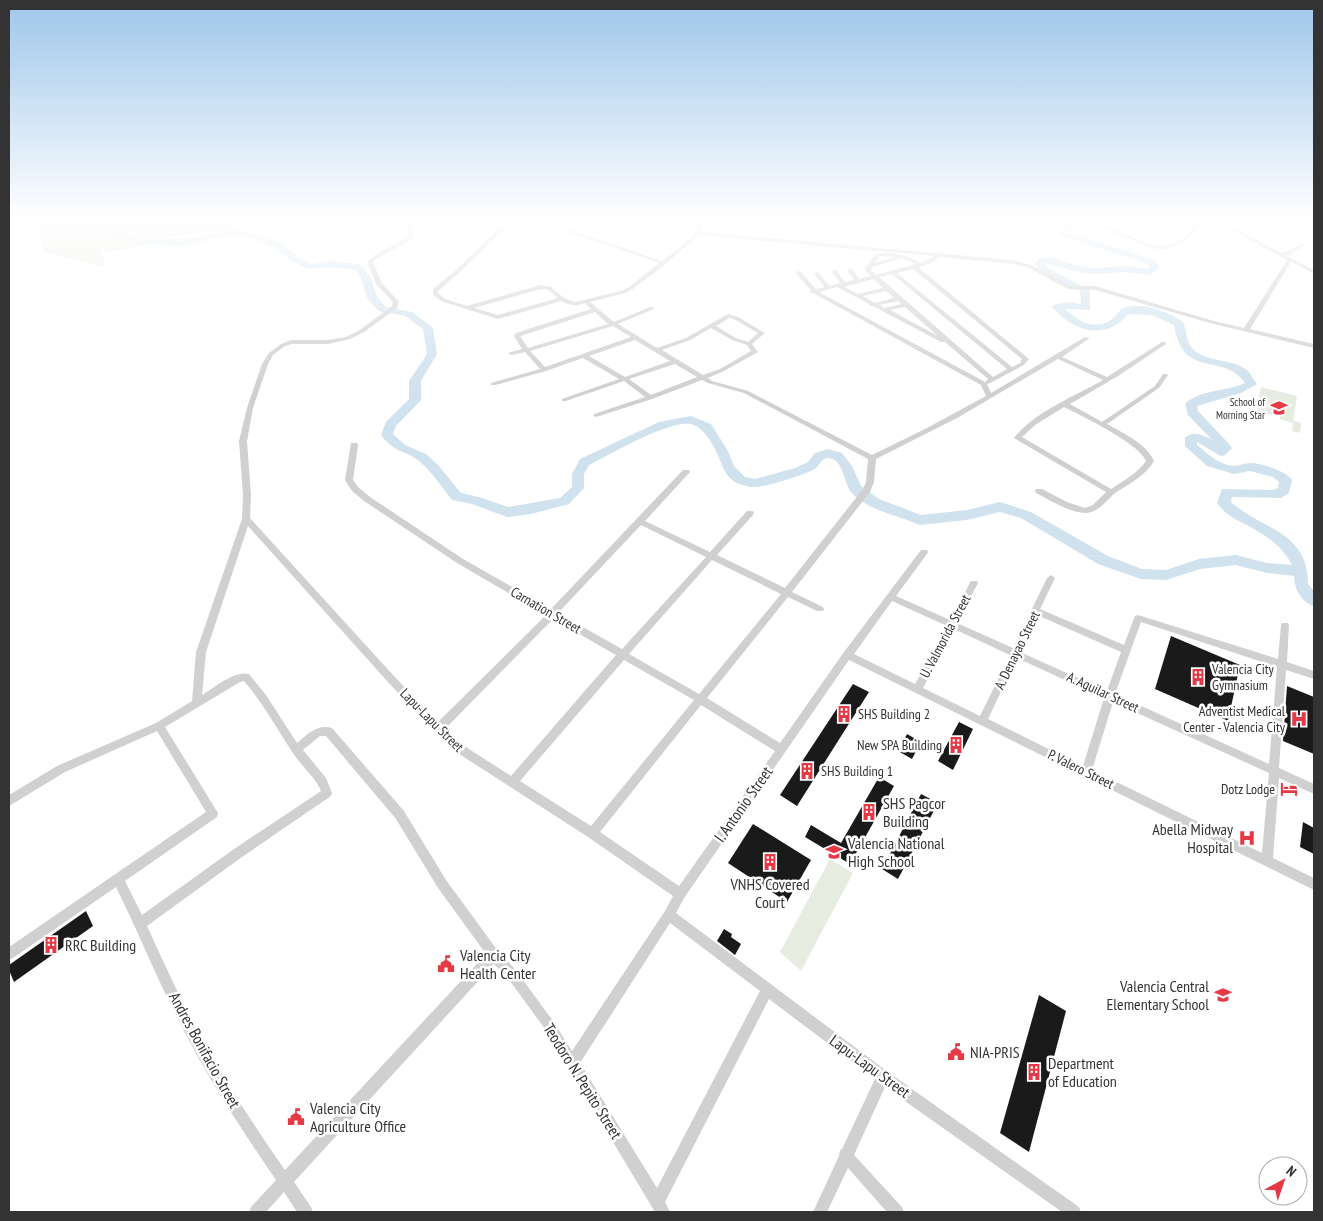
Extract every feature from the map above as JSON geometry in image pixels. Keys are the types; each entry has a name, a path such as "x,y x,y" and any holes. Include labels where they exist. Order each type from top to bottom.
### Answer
{"street":[{"path":"197,703 201,652 246,519 247,495 243,441 250,408 265,364 282,345 291,342 328,342 348,338 388,313 395,307 396,302 379,284 376,277"},
{"path":"451,277 435,290 435,294 443,300 498,317 562,299"},
{"path":"469,307 541,287 548,288 572,304 586,302 631,288 646,277"},
{"path":"802,277 815,292 984,384 989,396"},
{"path":"820,277 829,288"},
{"path":"838,277 842,285 872,305 956,348"},
{"path":"855,277 858,281"},
{"path":"807,293 874,277 992,379"},
{"path":"899,277 1012,369"},
{"path":"926,277 1024,356 1025,362 984,384"},
{"path":"1048,277 1070,288 1094,288 1212,322 1314,346"},
{"path":"1246,330 1279,277"},
{"path":"858,296 887,289"},
{"path":"872,305 899,299"},
{"path":"586,302 594,310 634,338 703,378 722,386 746,392 872,458"},
{"path":"884,310 906,305"},
{"path":"512,353 614,324 652,308"},
{"path":"544,370 526,350 517,336 518,334 594,310"},
{"path":"657,350 688,339 725,317 731,316 761,332 761,335 749,344"},
{"path":"596,415 650,398 703,378 729,367 754,353 755,350 749,344 734,339 712,326"},
{"path":"492,384 544,370 634,338"},
{"path":"872,458 921,435 1058,357 1086,338"},
{"path":"1111,492 1018,438 1031,426 1064,404 1164,342"},
{"path":"584,356 626,380 650,398"},
{"path":"1058,357 1107,379"},
{"path":"564,400 626,380 676,361"},
{"path":"1102,425 1157,387 1165,375"},
{"path":"1039,491 1077,509 1092,510 1150,461 1151,457 1148,452 1064,404"},
{"name":"Carnation Street","path":"354,445 349,480 354,489 460,561 700,699 780,750"},
{"path":"592,833 859,500 870,482 872,458"},
{"path":"438,729 553,613 686,472"},
{"path":"512,783 622,654 750,513"},
{"name":"Lapu-Lapu Street","path":"246,519 438,729 462,752 592,833 680,894"},
{"path":"639,522 820,609"},
{"name":"I. Antonio Street","path":"573,1062 669,915 680,894 847,655 924,552"},
{"name":"A. Denayao Street","path":"982,722 1051,578"},
{"name":"U. Valmorida Street","path":"916,690 974,583"},
{"name":"A. Aguilar Street","path":"891,597 1016,652 1314,789"},
{"path":"1036,611 1127,650"},
{"path":"1086,771 1110,695 1138,618 1282,663 1314,675"},
{"path":"1267,861 1276,771 1285,626"},
{"name":"P. Valero Street","path":"847,655 1314,884"},
{"path":"9,801 61,769 158,726 238,678 246,677 327,790 325,795 238,853 141,923"},
{"path":"9,954 213,813 158,726"},
{"name":"Teodoro N. Pepito Street","path":"297,749 318,732 328,731 387,797 442,884 494,955 511,973 573,1062 660,1208"},
{"name":"Andres Bonifacio Street","path":"118,879 141,923 191,1032 218,1080 306,1212"},
{"name":"Lapu-Lapu Street","path":"669,915 766,990 884,1077 1074,1212"},
{"path":"256,1212 494,955"},
{"path":"660,1208 766,990"},
{"path":"820,1212 845,1155 884,1077"},
{"path":"845,1155 897,1212"}],"shaded area":[{"path":"1261,387 1297,396 1293,420 1301,423 1300,433 1292,431 1293,423 1280,419 1280,416 1256,412"},
{"path":"830,859 853,873 801,971 780,952"}],"building":[{"name":"Valencia City Gymnasium","path":"1171,636 1240,665 1228,721 1155,689"},
{"path":"853,684 869,692 797,806 780,795"},
{"name":"Adventist Medical Center - Valencia City","path":"1287,686 1314,697 1314,754 1283,741"},
{"name":"New SPA Building","path":"959,722 973,729 953,770 938,761"},
{"path":"907,734 921,742 912,759 898,751"},
{"name":"SHS Pagcor Building","path":"879,777 894,786 850,864 805,837 811,825 841,843"},
{"path":"921,794 938,803 898,879 882,869"},
{"path":"1303,822 1314,828 1314,854 1300,847"},
{"name":"VNHS Covered Court","path":"753,824 811,860 787,902 728,863"},
{"name":"RRC Building","path":"86,911 93,926 14,982 9,965"},
{"path":"724,929 732,934 731,937 741,944 735,955 717,941"},
{"name":"Department of Education","path":"1039,995 1066,1011 1029,1152 1000,1133"}],"waterway":[{"path":"365,277 372,298 383,309 408,314 428,328 432,354 415,381 415,400 390,425 387,435 401,448 422,457 435,469 457,497 474,500 507,512 531,509 564,501 578,488 578,474 584,462 663,425 691,420 707,427 722,451 728,468 741,480 755,483 799,471 812,465 819,456 828,453 838,456 846,466 856,489 874,502 920,520 967,515 1000,507 1026,515 1103,560 1141,574 1166,575 1199,564 1236,560 1267,568 1290,571 1301,569"},
{"path":"1058,277 1085,290 1086,308 1068,305 1057,307 1073,321 1090,328 1103,328 1115,322 1125,311 1139,310 1160,314 1179,324 1182,341 1189,351 1199,358 1223,364 1244,374 1251,384 1244,388 1198,400 1191,404 1192,412 1226,448 1221,452 1200,438 1191,438 1191,446 1211,463 1234,470 1250,467 1277,474 1286,480 1284,490 1276,495 1227,492 1224,503 1238,516 1264,528 1292,550 1301,569"},
{"path":"1301,569 1301,586 1314,600"}],"place":[{"name":"School of Morning Star","path":"1279,408"},
{"name":"Valencia City Gymnasium","path":"1198,677"},
{"name":"SHS Building 2","path":"844,714"},
{"name":"Adventist Medical Center - Valencia City","path":"1299,719"},
{"name":"New SPA Building","path":"956,745"},
{"name":"SHS Building 1","path":"807,771"},
{"name":"Dotz Lodge","path":"1289,789"},
{"name":"SHS Pagcor Building","path":"869,812"},
{"name":"Abella Midway Hospital","path":"1247,838"},
{"name":"Valencia National High School","path":"834,852"},
{"name":"VNHS Covered Court","path":"770,862"},
{"name":"RRC Building","path":"51,945"},
{"name":"Valencia City Health Center","path":"446,964"},
{"name":"Valencia Central Elementary School","path":"1223,995"},
{"name":"NIA-PRIS","path":"956,1052"},
{"name":"Department of Education","path":"1034,1072"},
{"name":"Valencia City Agriculture Office","path":"296,1117"}]}
